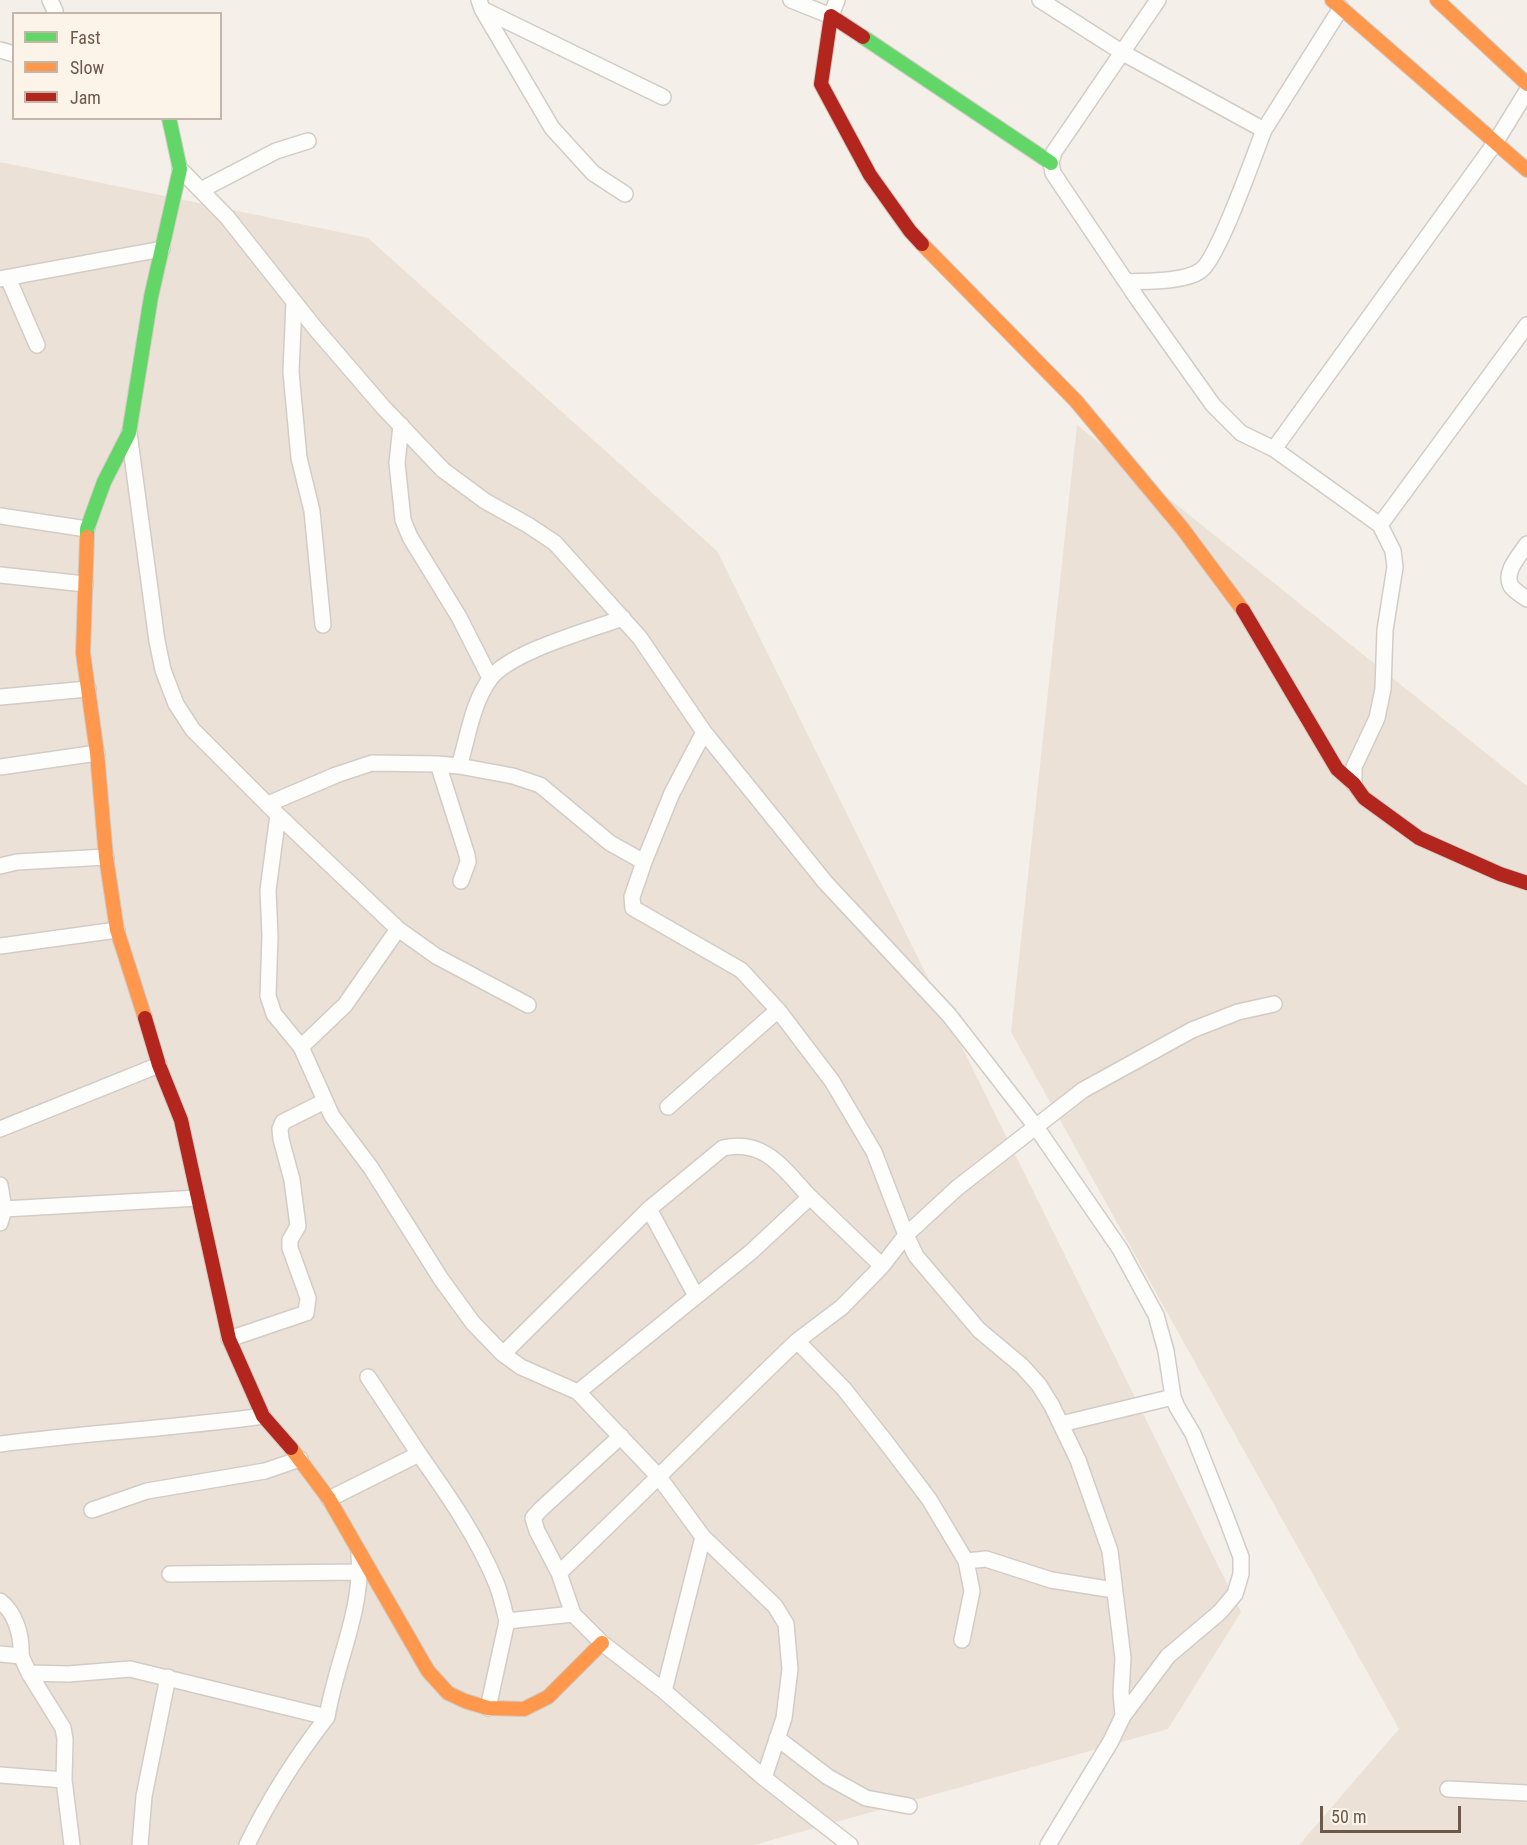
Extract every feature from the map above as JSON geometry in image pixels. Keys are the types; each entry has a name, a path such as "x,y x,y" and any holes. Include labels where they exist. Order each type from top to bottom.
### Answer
{"street":[{"path":"791,0 831,16 1051,163"},
{"path":"837,0 831,16 821,84 870,175 910,231 1076,402 1182,528 1248,617 1337,769 1354,784 1364,798 1419,838 1500,874 1527,882"},
{"path":"1040,0 1123,53 1264,130"},
{"path":"1158,0 1054,152 1051,163 1053,173 1213,405 1242,433 1274,449 1380,525 1393,552 1395,567 1385,630 1383,689 1377,718 1354,767 1354,784"},
{"path":"1437,0 1527,84"},
{"path":"1127,282 1184,277 1198,273 1209,264 1264,130 1336,4 1527,170"},
{"path":"480,5 663,97"},
{"path":"480,5 552,128 593,173 625,194"},
{"path":"1274,449 1495,142 1527,91"},
{"path":"169,120 180,168 151,297 129,433 163,670 176,704 194,730 398,929 436,956 528,1005"},
{"path":"201,190 276,151 308,141"},
{"path":"180,168 227,217 294,302 368,389 443,470 485,501 555,543 623,618 640,638 704,732 825,882 949,1015 1036,1127 1120,1249 1146,1294 1156,1315 1166,1351 1173,1397 1193,1434 1226,1517 1241,1557 1241,1574 1235,1594 1220,1612 1168,1656 1123,1716 1111,1742 1048,1845"},
{"path":"37,345 4,278 162,249"},
{"path":"294,302 291,372 300,458 312,511 323,625"},
{"path":"1380,525 1527,325"},
{"path":"401,425 397,463 399,500 403,520 410,537 459,617 490,678"},
{"path":"129,433 104,482 87,529 83,654 97,753 106,857 117,930 159,1065 181,1120 229,1339 263,1416 300,1459 329,1499 428,1671 448,1693 488,1708 524,1709 548,1697 602,1643"},
{"path":"0,516 87,529"},
{"path":"1527,544 1511,569 1509,578 1511,586 1527,599"},
{"path":"0,575 85,584"},
{"path":"459,766 479,697 490,678 508,662 525,654 623,618"},
{"path":"0,697 88,689"},
{"path":"704,732 672,793 644,862 632,897 633,908 741,970 778,1010 832,1081 874,1152 916,1256 980,1330 1022,1366 1039,1385 1078,1460 1110,1551 1123,1658 1121,1692 1123,1716"},
{"path":"0,767 97,753"},
{"path":"273,809 336,775 372,764 459,766 513,776 540,785 610,843 644,862"},
{"path":"438,764 468,862 461,882"},
{"path":"273,809 268,890 270,936 268,996 274,1014 301,1047 332,1116 371,1168 441,1279 473,1323 503,1354 521,1366 578,1392 659,1477 703,1537 775,1606 786,1624 790,1669 784,1718 764,1778"},
{"path":"0,866 17,862 106,857"},
{"path":"301,1047 345,1005 398,929"},
{"path":"0,946 117,930"},
{"path":"559,1573 797,1341 842,1306 882,1266 906,1235 957,1188 1083,1090 1192,1030 1238,1012 1274,1004"},
{"path":"668,1107 778,1010"},
{"path":"0,1129 159,1065"},
{"path":"229,1339 306,1313 308,1298 290,1248 290,1240 298,1226 292,1180 280,1129 284,1122 325,1101"},
{"path":"503,1354 649,1209 723,1148 735,1145 749,1146 767,1153 882,1266"},
{"path":"0,1185 2,1216 198,1198"},
{"path":"578,1392 751,1252 810,1197"},
{"path":"649,1209 696,1296"},
{"path":"797,1341 844,1389 885,1441 929,1499 966,1561 972,1591 962,1640"},
{"path":"368,1377 447,1494 482,1552 498,1587 507,1621 488,1708"},
{"path":"1061,1424 1173,1397"},
{"path":"0,1444 90,1433 198,1425 263,1416"},
{"path":"621,1436 533,1518 537,1531 559,1573 573,1614 602,1643 664,1691 764,1778 850,1845"},
{"path":"329,1499 419,1454"},
{"path":"92,1510 147,1491 266,1471 300,1459"},
{"path":"664,1691 703,1537"},
{"path":"248,1845 260,1817 300,1753 327,1717 331,1693 353,1618 360,1572 358,1552"},
{"path":"966,1561 986,1559 1051,1580 1114,1590"},
{"path":"170,1574 360,1572"},
{"path":"0,1601 6,1605 17,1626 22,1643 21,1656 29,1673 63,1728 64,1780 72,1845"},
{"path":"507,1621 573,1614"},
{"path":"0,1654 21,1656"},
{"path":"29,1673 68,1674 130,1669 327,1717"},
{"path":"140,1845 144,1796 168,1677"},
{"path":"777,1738 828,1778 866,1798 909,1806"},
{"path":"0,1775 64,1780"},
{"path":"1448,1789 1527,1793"}],"shaded area":[{"path":"0,162 368,238 717,551 1241,1612 1168,1729 754,1845 0,1845"},
{"path":"1077,425 1527,786 1527,1845 1299,1845 1399,1729 1011,1032"}],"traffic: fast":[{"path":"863,37 1051,163"},
{"path":"87,537 87,529 104,482 129,433 151,297 180,169 169,120"}],"traffic: slow":[{"path":"1332,0 1527,170"},
{"path":"1437,0 1527,84"},
{"path":"922,244 1076,401 1182,528 1243,610"},
{"path":"87,537 83,653 97,753 106,857 117,930 145,1018"},
{"path":"291,1448 329,1499 428,1671 448,1693 488,1708 524,1709 548,1697 602,1643"}],"traffic: jam":[{"path":"863,37 831,16 821,84 870,175 922,244"},
{"path":"1243,610 1337,769 1354,784 1364,798 1419,838 1500,874 1527,883"},
{"path":"145,1018 159,1065 181,1120 229,1339 263,1416 291,1448"}]}
